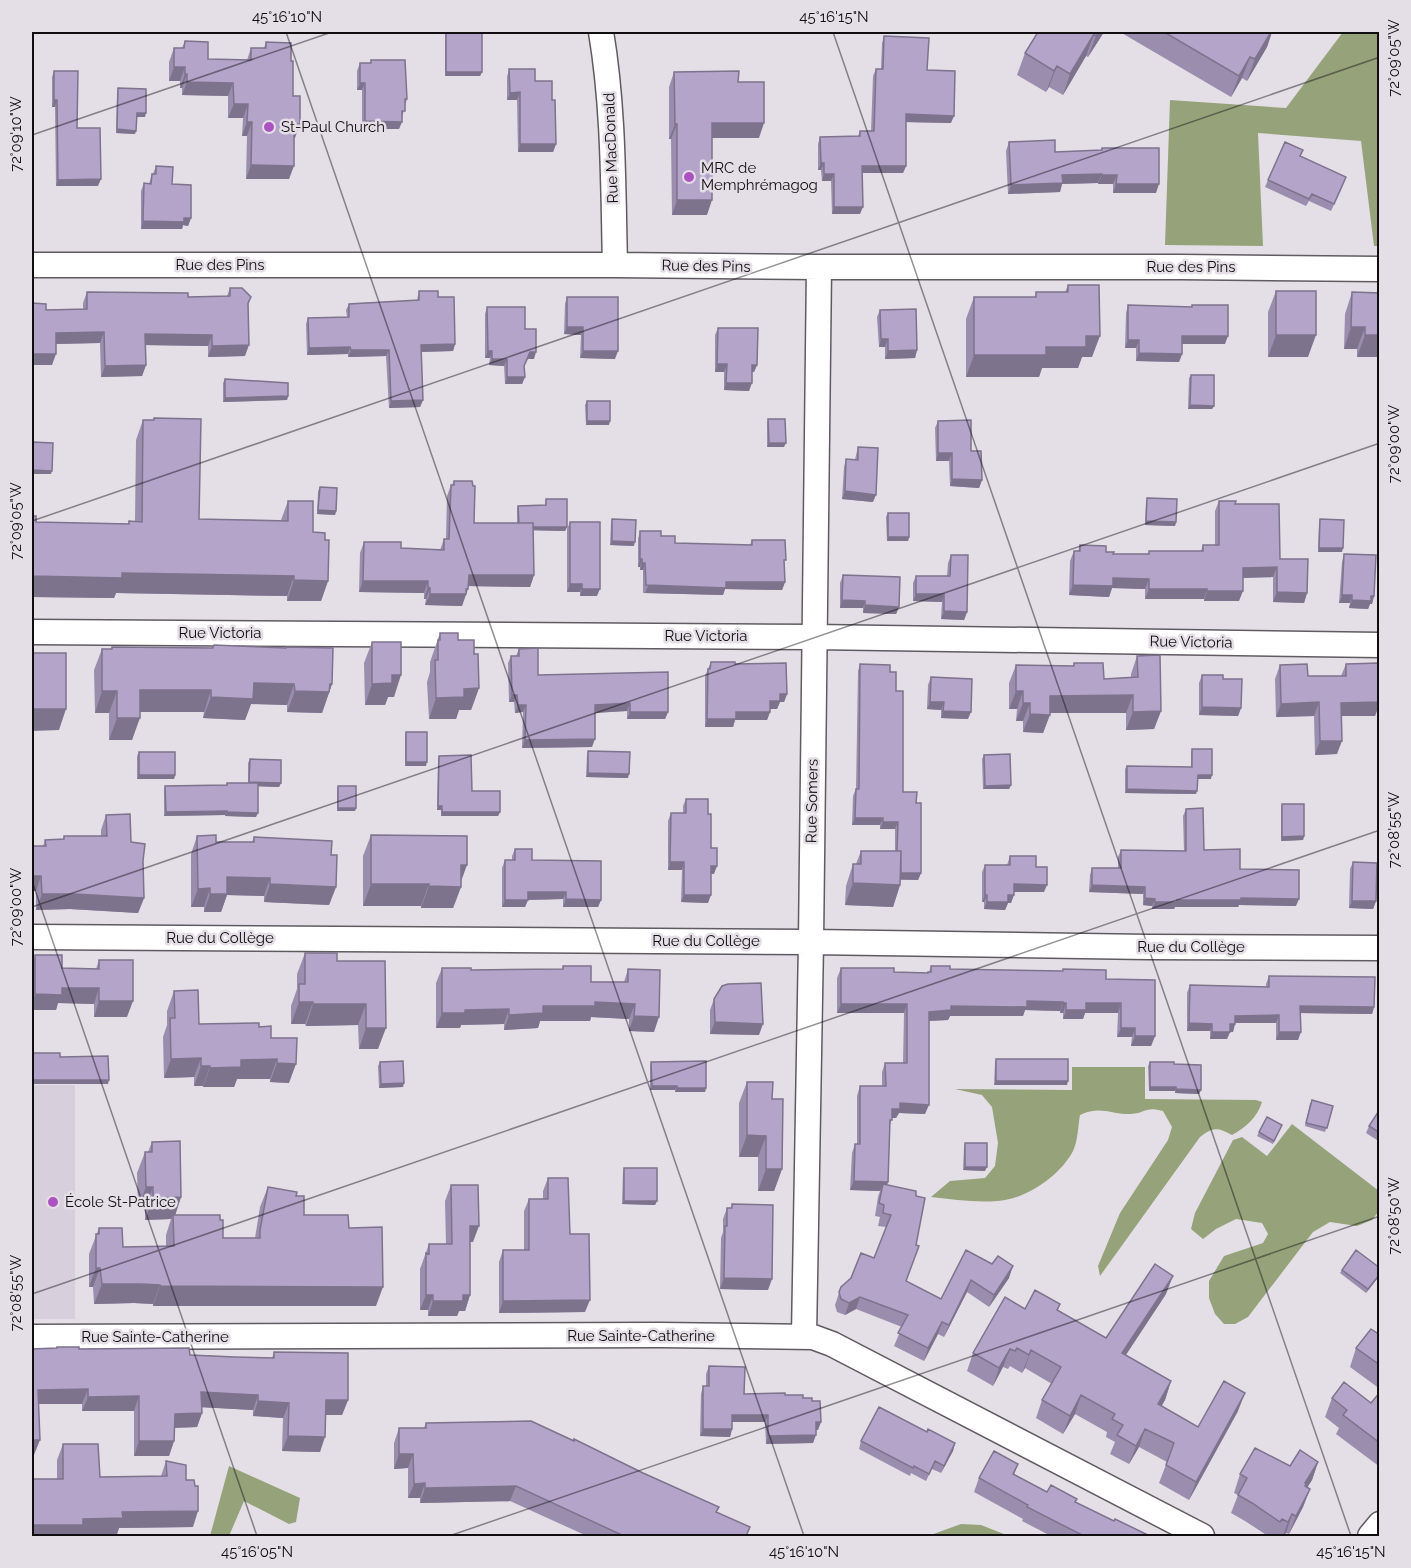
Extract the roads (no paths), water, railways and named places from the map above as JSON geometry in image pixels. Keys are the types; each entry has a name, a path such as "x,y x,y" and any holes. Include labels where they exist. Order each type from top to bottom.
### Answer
{"street":[{"name":"Rue MacDonald","path":"601,32 608,76 611,122 615,265"},
{"name":"Rue des Pins","path":"32,265 1380,269"},
{"name":"Rue Somers","path":"804,1336 819,267"},
{"name":"Rue Victoria","path":"32,632 814,637 1380,645"},
{"name":"Rue du Collège","path":"32,937 1380,948"},
{"name":"Rue Sainte-Catherine","path":"32,1337 804,1336 832,1344 1202,1536"},
{"path":"1370,1536 1380,1524"}],"place":[{"name":"St-Paul Church","path":"269,127"},
{"name":"MRC de Memphrémagog","path":"689,177"},
{"name":"École St-Patrice","path":"53,1202"}]}
